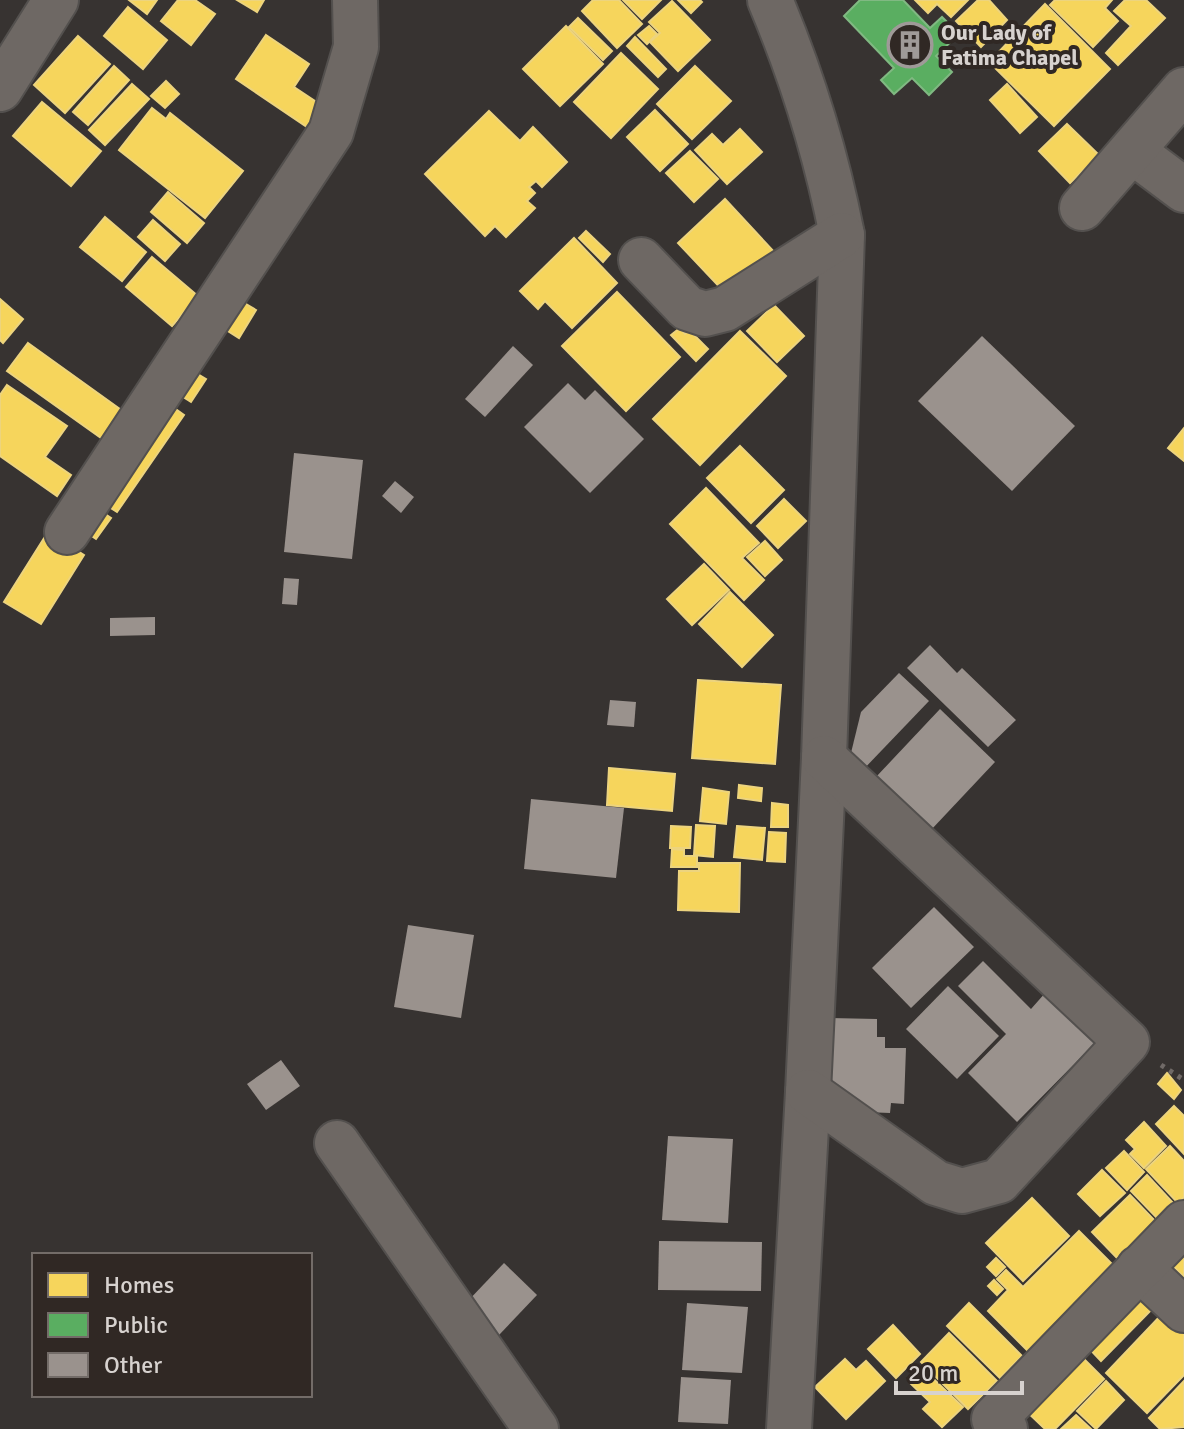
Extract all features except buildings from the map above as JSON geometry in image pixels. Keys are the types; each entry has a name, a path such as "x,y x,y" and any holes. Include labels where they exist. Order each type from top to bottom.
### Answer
{"street":[{"path":"0,89 56,0"},
{"path":"67,532 331,132 356,47 355,0"},
{"path":"770,0 793,54 823,152 842,235 824,758 789,1429"},
{"path":"1082,208 1184,90"},
{"path":"1132,151 1184,190"},
{"path":"641,260 687,308 705,314 725,309 842,235"},
{"path":"808,1092 936,1183 962,1191 999,1181 1127,1042 824,758"},
{"path":"337,1143 536,1429"},
{"path":"997,1426 1139,1268 1184,1223"},
{"path":"1139,1268 1184,1310"}],"place":[{"name":"Our Lady of Fatima Chapel","path":"910,45"}]}
